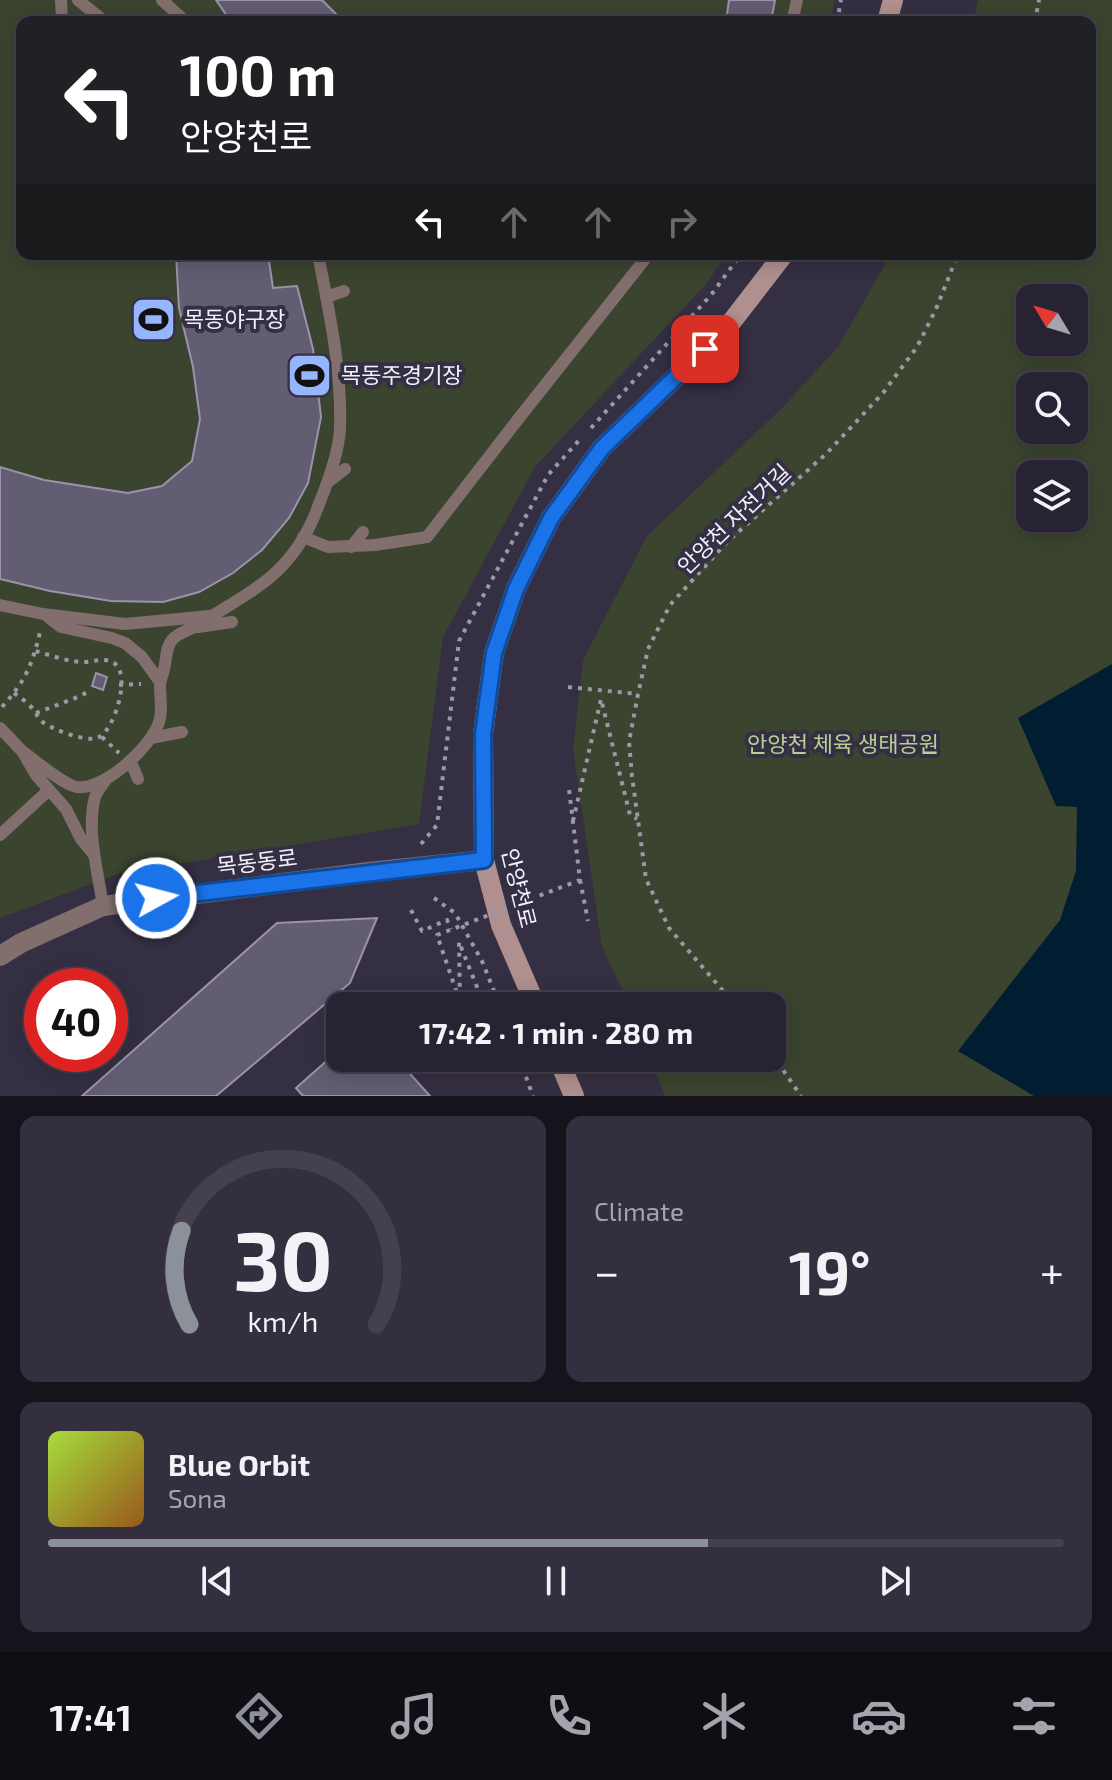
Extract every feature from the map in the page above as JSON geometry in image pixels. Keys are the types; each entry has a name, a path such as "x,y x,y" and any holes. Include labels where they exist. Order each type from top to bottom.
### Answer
{"main road":[{"name":"안양천로","path":"530,992 501,925 484,860 483,734 494,653 516,589 551,518 602,448 726,329 779,260"},
{"path":"564,1072 574,1096"}],"street":[{"name":"목동동로","path":"0,956 21,943 103,906 484,860"}],"lane":[{"path":"78,0 98,16"},
{"path":"162,0 179,16"},
{"path":"195,627 276,573 315,516 328,482 340,431 339,380 319,260"},
{"path":"303,537 328,547 351,547 427,537 644,260"},
{"path":"326,297 344,291"},
{"path":"328,482 345,469"},
{"path":"351,547 363,532"},
{"path":"0,605 43,614 125,624 210,616"},
{"path":"43,614 61,627 125,643 142,657 161,707 159,722 151,738 106,780 95,796 92,824 94,855 103,906"},
{"path":"153,683 165,666 168,646 181,632 232,622"},
{"path":"0,728 22,751 64,783 77,787 91,786 106,780"},
{"path":"151,738 182,732"},
{"path":"22,751 36,775 66,809 81,839 94,855"},
{"path":"0,835 49,790"}],"path":[{"name":"안양천 자전거길","path":"724,992 669,928 646,879 629,742 648,649 670,605 727,542 826,454 883,393 917,347 956,260"},
{"path":"2,707 26,675 40,631"},
{"path":"14,693 45,724 81,738 94,740 101,737 112,724 121,685 119,666 111,661 66,660 35,651"},
{"path":"121,685 153,683"},
{"path":"568,687 638,694"},
{"path":"36,713 88,692"},
{"path":"573,821 601,699 630,815 639,819"},
{"path":"101,737 121,755"},
{"path":"569,789 588,921"},
{"path":"457,992 437,935 580,880"},
{"path":"434,898 455,913 482,961 494,992"},
{"path":"411,910 422,931 447,920 451,929"},
{"path":"460,992 459,942 479,992"},
{"path":"524,1072 533,1096"},
{"path":"784,1072 801,1096"}],"green space":[{"name":"목동주경기장","path":"0,0 835,0 831,16 16,16 16,260 723,260 706,284 535,467 443,637 419,824 118,874 0,918"},
{"name":"안양천 체육 생태공원","path":"978,0 1112,0 1112,1096 665,1096 656,1072 786,1072 786,992 623,992 602,947 573,749 583,660 647,536 782,408 838,347 888,260 1096,260 1096,16 974,16"}],"water":[{"path":"1112,664 1112,1096 1034,1096 958,1051 1060,920 1076,871 1077,807 1056,806 1018,718"}],"building":[{"path":"216,0 322,0 338,16 227,16"},
{"path":"216,0 322,0 338,16 227,16"},
{"path":"729,0 775,0 772,16 727,16"},
{"path":"176,260 269,260 273,288 297,286 313,349 321,417 308,483 289,518 262,550 233,573 199,592 163,602 111,601 0,579 0,467 44,480 128,493 162,486 192,461 200,419 193,367 179,308"},
{"path":"96,673 107,677 103,690 92,686"},
{"path":"377,918 350,983 339,992 326,992 326,1003 216,1096 82,1096 109,1072 128,1072 128,1055 277,923"},
{"path":"326,1061 326,1072 409,1072 430,1096 303,1096 296,1088"}],"place":[{"name":"목동야구장","path":"153,319"},
{"name":"목동주경기장","path":"310,375"}],"route":[{"path":"156,898 484,860 483,734 494,653 516,589 551,518 602,448 705,349"}]}
